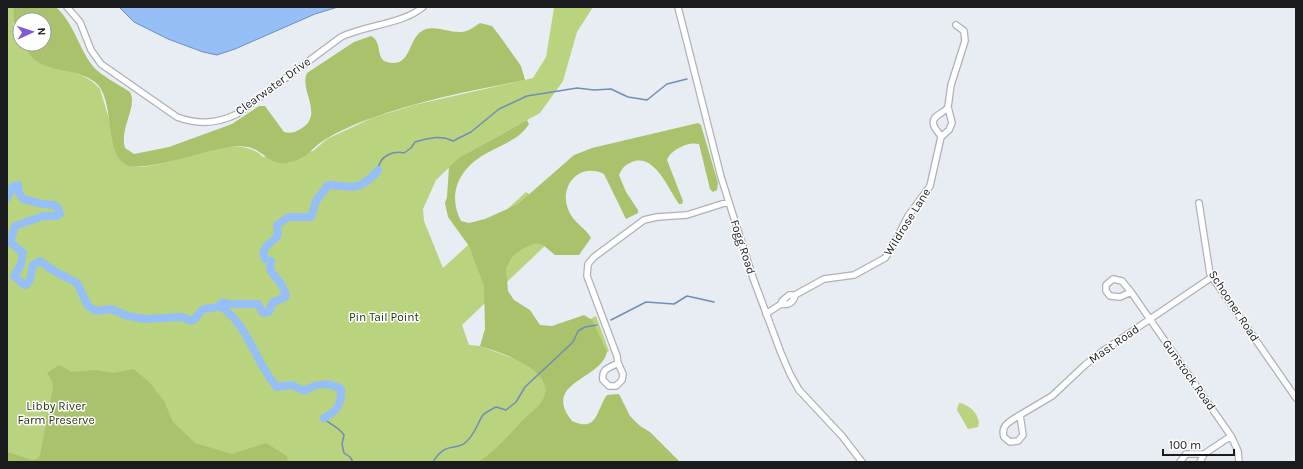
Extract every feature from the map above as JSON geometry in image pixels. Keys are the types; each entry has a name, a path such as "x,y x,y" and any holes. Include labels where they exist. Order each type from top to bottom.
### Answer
{"street":[{"name":"Clearwater Drive","path":"67,7 80,22 91,50 101,64 177,117 188,121 205,123 222,120 237,114 341,37 357,30 411,15 423,7"},
{"name":"Fogg Road","path":"678,7 709,136 728,202 766,314 794,381 804,395 842,436 862,462"},
{"name":"Wildrose Lane","path":"766,314 781,304 784,298 789,295 795,295 824,279 854,275 885,258 908,216 930,186 941,137 952,126 952,120 948,107 951,85 964,41 964,31 956,25"},
{"path":"941,137 935,128 934,121 936,116 948,107"},
{"path":"618,363 608,367 603,373 603,380 609,386 619,385 623,374 589,280 587,271 590,261 604,248 648,219 687,215 728,202"},
{"name":"Schooner Road","path":"1199,203 1208,266 1212,277 1296,398"},
{"name":"Mast Road","path":"1020,415 1023,435 1018,441 1010,442 1004,437 1003,429 1006,424 1020,415 1052,396 1091,359 1212,277"},
{"name":"Gunstock Road","path":"1131,292 1231,436 1238,451 1239,462"},
{"path":"1200,462 1204,454 1231,436"},
{"path":"1180,462 1186,454 1204,454"}],"green space":[{"path":"7,7 13,7 14,12 12,12 12,52 28,52 34,59 39,62 87,78 94,83 100,89 122,162 135,167 151,166 211,149 231,147 248,148 263,157 313,151 327,139 372,118 414,105 533,78 546,57 554,8 593,7 577,32 563,81 540,113 460,157 436,180 423,209 424,221 443,268 526,192 571,221 462,325 469,345 480,346 515,359 596,316 609,351 545,384 545,393 561,462 7,462"},
{"path":"13,7 56,7 72,28 87,58 95,69 130,92 132,104 124,133 124,140 125,148 134,154 169,147 232,124 259,106 265,106 284,132 291,133 298,131 308,122 311,116 310,102 305,80 307,73 354,42 371,36 377,42 381,58 387,62 395,63 401,61 405,57 417,35 426,29 431,28 464,32 480,23 492,26 521,66 525,80 428,101 366,120 331,136 320,143 304,157 293,162 276,163 252,148 235,146 173,161 133,167 126,165 119,158 114,149 105,100 101,90 95,82 82,75 52,68 38,62 28,52 52,52 52,12 13,12"},
{"path":"527,120 529,124 521,134 479,158 464,172 456,190 455,200 461,221 469,223 485,219 518,204 574,155 592,148 698,123 701,125 718,183 717,190 713,192 710,189 699,144 695,143 680,147 669,156 667,160 683,201 682,204 679,204 660,174 648,163 640,161 632,162 627,164 621,170 619,175 626,192 638,210 638,213 626,219 604,174 595,171 580,173 569,184 566,192 566,200 570,214 591,238 579,255 555,255 543,245 536,243 522,249 512,257 506,268 508,291 514,300 530,310 540,325 552,326 584,315 592,320 607,352 603,361 595,369 568,389 564,398 564,408 572,421 581,424 592,422 607,395 619,394 630,416 640,426 650,432 680,462 478,462 496,448 539,405 545,393 544,384 531,368 510,357 480,346 485,329 484,286 469,246 448,217 445,203 447,197 449,167 460,157"},
{"name":"Libby River Farm Preserve","path":"59,365 72,372 95,370 113,373 134,369 150,383 164,401 173,422 195,443 232,454 266,443 287,456 288,462 7,462 7,452 32,460 37,459 40,455 53,387 52,381 47,373"},
{"path":"959,403 971,408 977,415 979,423 978,427 968,429 957,410"}],"water":[{"path":"119,7 338,7 315,14 235,49 217,55 203,52 168,39 134,22"}],"waterway":[{"path":"378,170 379,165 384,158 391,154 399,152 404,153 411,148 415,142 434,138 444,138 453,141 471,132 499,109 527,96 577,88 594,90 611,89 628,97 647,100 667,84 687,79"},
{"path":"7,198 13,186 18,185 19,193 23,199 54,205 58,208 60,214 57,216 43,216 15,226 10,242 23,253 21,264 14,276 23,284 26,285 30,280 33,265 40,261 54,271 77,283 88,306 96,311 111,309 128,316 145,319 182,317 191,321 194,320 202,310 216,307 223,302 229,304 258,304 263,313 269,312 272,303 285,297 286,294 281,284 270,270 271,261 265,259 264,255 265,248 278,235 277,225 289,217 311,217 316,201 328,185 354,187 364,183 378,170"},
{"path":"611,320 646,302 674,304 687,296 714,302"},
{"path":"220,306 238,323 269,377 277,387 292,385 304,391 313,386 327,384 341,389 341,399 338,406 332,413 324,418"},
{"path":"433,462 442,451 462,445 466,442 472,436 483,415 496,407 506,410 516,402 525,387 573,342 578,331 585,327 597,325"},
{"path":"324,418 340,430 344,435 342,444 344,453 350,457 353,462"}],"park label":[{"name":"Pin Tail Point","path":"384,317"}]}
